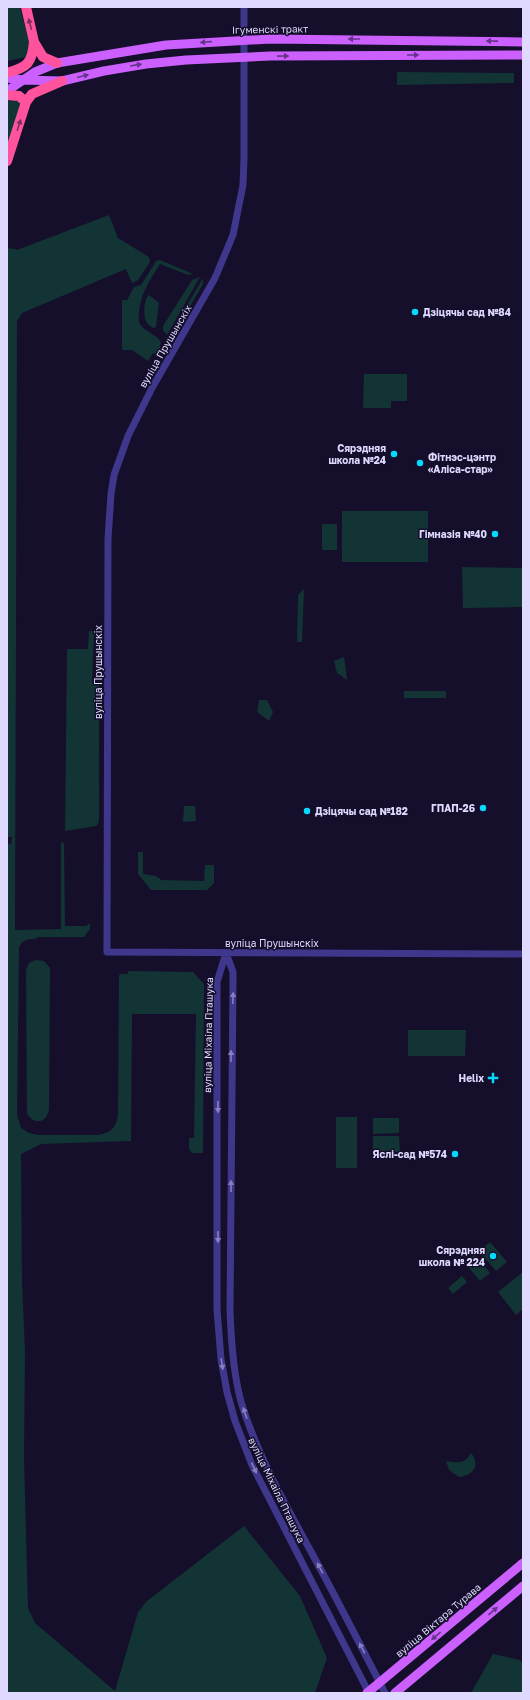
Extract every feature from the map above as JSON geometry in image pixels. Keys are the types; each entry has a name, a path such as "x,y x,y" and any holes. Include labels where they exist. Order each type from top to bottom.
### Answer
{"highway":[{"path":"7,73 18,70 28,64 33,56 34,42 26,7"},
{"path":"34,42 43,57 58,63"},
{"path":"7,161 26,102 32,94 62,81"},
{"path":"7,95 19,96 26,102"}],"main road":[{"name":"Ігуменскі тракт","path":"7,91 47,66 166,45 244,39 523,42"},
{"path":"7,78 62,81 104,71 146,64 244,57 383,54 523,55"},
{"name":"вуліца Віктара Турава","path":"368,1693 523,1564"},
{"path":"395,1693 523,1586"}],"street":[{"name":"вуліца Прушынскіх","path":"244,7 244,166 233,235 215,278 152,388 128,436 114,475 111,494 108,539 107,952 523,954"},
{"name":"вуліца Міхаіла Пташука","path":"226,953 233,972 230,1309 233,1358 238,1388 242,1405 254,1438 280,1495 385,1693"},
{"name":"вуліца Міхаіла Пташука","path":"226,953 217,982 217,1309 221,1359 227,1392 235,1421 252,1465 368,1693"}],"green space":[{"path":"7,7 20,7 30,47 29,55 26,57 7,61"},
{"path":"397,72 514,73 514,83 397,85"},
{"path":"16,99 21,102 7,148 7,101"},
{"path":"109,215 118,238 149,257 150,262 138,280 132,283 126,269 22,313 17,321 15,930 61,929 61,842 64,843 65,926 86,926 90,923 90,929 84,937 37,937 36,939 28,939 20,945 17,1115 21,1128 29,1133 38,1135 98,1135 110,1131 115,1126 118,1114 120,974 127,974 129,971 193,972 204,984 203,1153 192,1153 189,1149 189,1138 194,1138 196,1014 132,1014 131,1141 41,1144 21,1154 22,1281 25,1351 24,1457 28,1608 35,1623 115,1691 138,1612 147,1601 244,1526 300,1596 327,1658 315,1693 7,1693 7,844 11,844 12,837 7,837 7,248 17,250"},
{"path":"160,260 193,274 188,275 160,264 146,286 140,304 139,322 142,327 161,342 158,355 153,353 148,361 132,350 122,350 122,300 127,300 134,287 141,285 156,261"},
{"path":"200,277 167,335 163,330 163,326 192,280"},
{"path":"203,278 203,284 173,336 169,336"},
{"path":"149,295 159,303 156,327 153,328 147,323 144,315 145,303"},
{"path":"364,374 407,374 407,401 391,401 391,408 363,408"},
{"path":"342,511 428,511 428,562 342,562"},
{"path":"322,524 337,524 337,550 322,550"},
{"path":"462,567 523,568 523,607 463,608"},
{"path":"304,589 302,642 297,642 298,595"},
{"path":"89,631 94,631 92,683 99,684 99,820 96,826 65,831 67,649 88,649"},
{"path":"344,657 347,680 337,673 334,661"},
{"path":"404,691 446,691 446,698 404,698"},
{"path":"259,700 267,700 273,712 269,721 257,712"},
{"path":"184,806 195,806 196,821 183,822"},
{"path":"138,852 143,852 143,874 157,876 160,880 204,881 205,865 214,865 214,883 207,890 151,890 138,874"},
{"path":"36,960 44,961 50,968 49,1109 46,1118 40,1121 33,1120 27,1113 26,970 29,963"},
{"path":"408,1030 466,1030 465,1056 408,1056"},
{"path":"336,1117 357,1117 357,1168 336,1168"},
{"path":"373,1118 399,1118 399,1133 373,1134"},
{"path":"373,1136 399,1136 400,1152 373,1152"},
{"path":"490,1242 507,1262 496,1271 479,1251"},
{"path":"475,1254 490,1273 480,1281 464,1262"},
{"path":"523,1272 523,1309 516,1315 498,1292"},
{"path":"462,1276 467,1282 453,1294 448,1288"},
{"path":"471,1453 475,1462 472,1472 468,1475 459,1477 449,1470 446,1461 461,1462 469,1457"},
{"path":"493,1654 520,1660 523,1665 523,1693 471,1693"}],"place":[{"name":"Дзіцячы сад №84","path":"415,312"},
{"name":"Сярэдняя школа №24","path":"394,454"},
{"name":"Фітнэс-цэнтр «Аліса-стар»","path":"420,463"},
{"name":"Гімназія №40","path":"495,534"},
{"name":"ГПАП-26","path":"483,808"},
{"name":"Дзіцячы сад №182","path":"307,811"},
{"name":"Helix","path":"493,1078"},
{"name":"Яслі-сад №574","path":"455,1154"},
{"name":"Сярэдняя школа № 224","path":"493,1256"}]}
